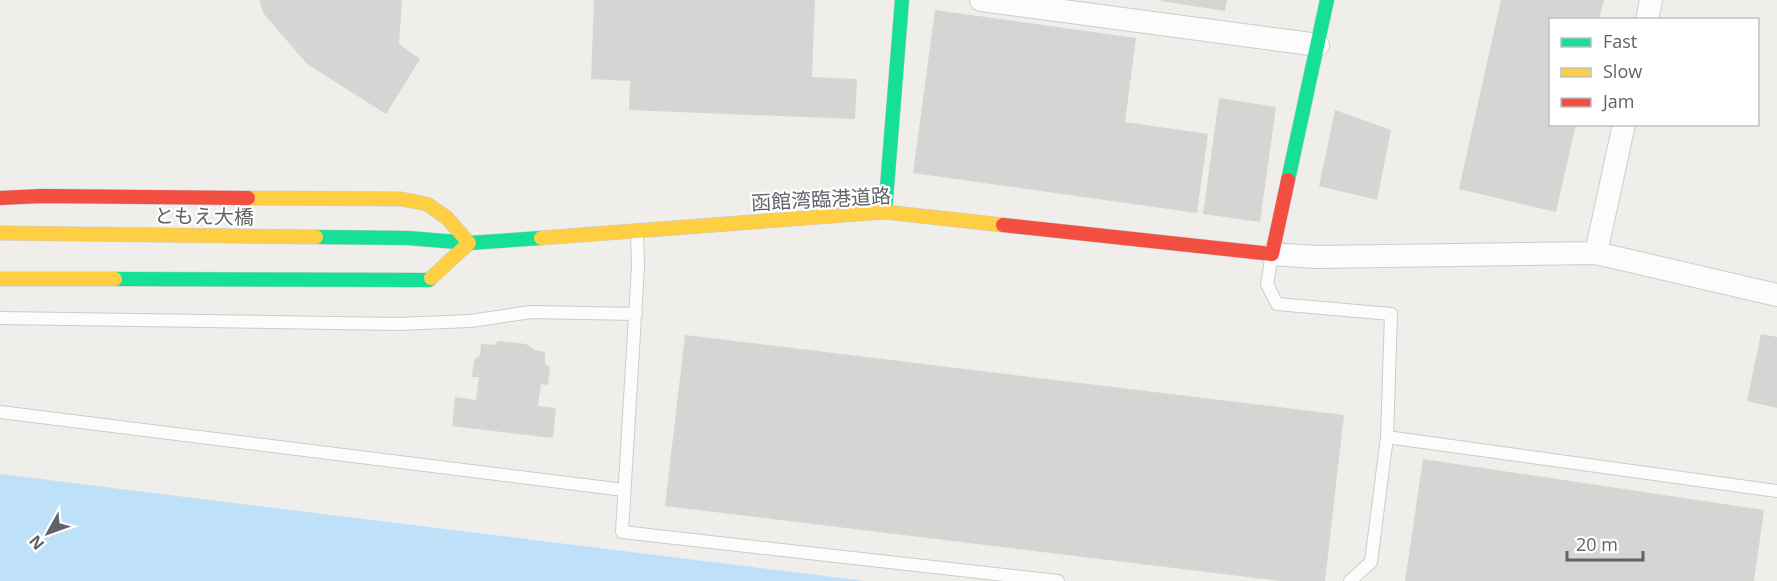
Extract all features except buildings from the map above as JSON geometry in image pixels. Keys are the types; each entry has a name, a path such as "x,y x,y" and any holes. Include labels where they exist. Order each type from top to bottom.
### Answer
{"street":[{"path":"885,212 902,0"},
{"path":"981,0 1318,45"},
{"path":"1327,0 1272,255 1316,257 1596,253 1777,295"},
{"path":"1647,18 1651,0"},
{"path":"1596,253 1624,126"},
{"path":"0,198 41,196 401,199 427,204 447,218 469,243 429,280 0,279"},
{"name":"函館湾臨港道路","path":"408,238 469,243 885,212 1272,255"},
{"name":"ともえ大橋","path":"0,233 408,238"}],"lane":[{"path":"637,231 636,314 622,532 1058,581"},
{"path":"1272,255 1267,284 1277,304 1391,314 1387,437 1371,562 1350,581"},
{"path":"0,318 399,324 471,321 531,312 636,314"},
{"path":"0,412 624,490"},
{"path":"1387,437 1777,491"}],"water":[{"path":"0,474 865,581 0,581"}],"traffic: fast":[{"path":"885,212 902,0"},
{"path":"1288,180 1327,0"},
{"path":"316,237 408,238 469,243 541,238"},
{"path":"115,279 429,280 431,278"}],"traffic: slow":[{"path":"248,198 401,199 427,204 447,218 469,243 431,278"},
{"path":"541,238 885,212 1003,225"},
{"path":"0,233 316,237"},
{"path":"0,279 115,279"}],"traffic: jam":[{"path":"1003,225 1272,254 1288,180"},
{"path":"0,198 41,196 248,198"}]}
